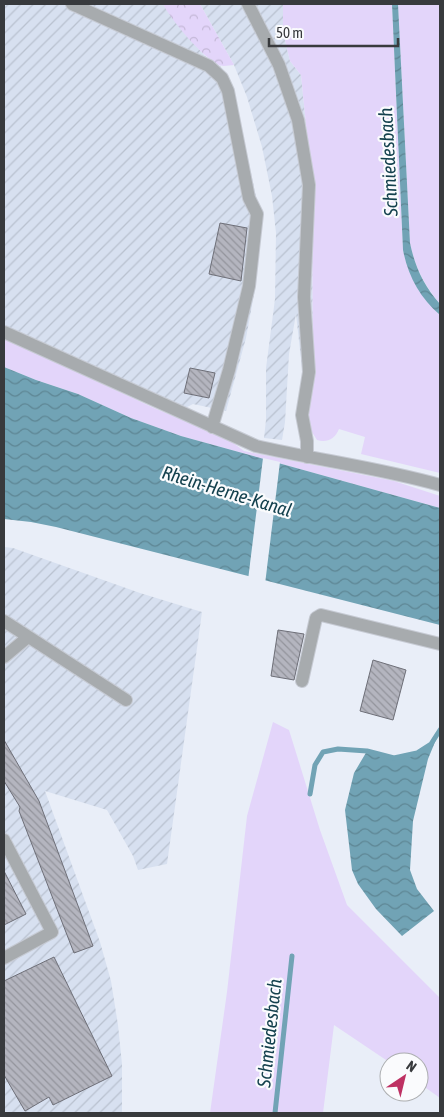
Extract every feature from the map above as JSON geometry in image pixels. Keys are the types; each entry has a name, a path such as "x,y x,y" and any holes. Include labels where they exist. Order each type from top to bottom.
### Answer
{"lane":[{"path":"72,4 209,66 222,78 228,91 249,198 257,214 249,286 229,370 212,426"},
{"path":"249,4 279,65 298,120 309,186 304,297 309,372 302,415 307,441 307,457"},
{"path":"4,332 256,446 406,475 440,484"},
{"path":"302,681 316,618 321,615 440,644"},
{"path":"4,621 126,700"},
{"path":"4,657 28,637"},
{"path":"4,840 52,932 4,958"}],"shaded area":[{"path":"4,4 163,4 182,30 206,57 220,66 229,78 233,87 256,197 262,214 255,289 246,338 226,411 193,404 183,409 4,327"},
{"path":"200,4 283,4 283,32 290,61 301,75 312,184 313,371 303,377 296,314 289,354 285,422 282,440 264,438 266,368 275,299 276,233 272,196 262,147 247,97 234,65"},
{"path":"4,547 13,548 140,593 202,612 167,864 138,870 133,856 107,810 45,791 100,942 111,981 122,1064 122,1113 4,1113"}],"green space":[{"path":"163,4 200,4 234,65 221,66 205,55 180,28"},
{"path":"283,4 392,4 403,250 416,286 440,315 440,473 361,454 365,437 339,429 333,438 321,441 317,440 310,429 308,420 313,371 312,184 301,75 290,61 283,32"},
{"path":"398,4 440,4 440,304 429,290 421,275 410,243"},
{"path":"4,338 154,408 228,439 244,451 394,481 440,496 440,508 181,436 131,418 78,394 4,367"},
{"path":"273,722 289,730 320,830 347,905 440,998 440,1098 429,1090 429,1052 379,1052 379,1055 334,1025 323,1113 210,1113 227,992 247,816"}],"water":[{"path":"392,4 398,4 410,243 421,276 440,304 440,315 426,301 416,286 408,269 403,250"},
{"name":"Rhein-Herne-Kanal","path":"4,367 78,394 131,418 181,436 440,508 440,625 56,527 4,519"},
{"path":"440,730 428,759 413,821 410,870 417,889 434,911 402,936 376,909 358,884 352,870 345,810 354,773 367,751 394,758 417,753 431,744"}],"pier":[{"path":"263,458 280,462 265,584 248,580"}],"building":[{"path":"220,223 247,228 241,281 209,274"},
{"path":"190,368 215,373 209,398 184,393"},
{"path":"278,630 304,634 294,680 271,676"},
{"path":"373,660 406,670 393,720 360,711"},
{"path":"4,740 39,801 93,946 74,953 19,811 20,807 4,781"},
{"path":"4,871 26,914 4,925"},
{"path":"54,957 112,1076 53,1105 49,1097 25,1111 4,1075 4,981"}],"waterway":[{"name":"Schmiedesbach","path":"310,794 315,765 323,752 338,749 367,751 394,758 417,753 431,744 440,730"},
{"name":"Schmiedesbach","path":"275,1113 292,956"}]}
